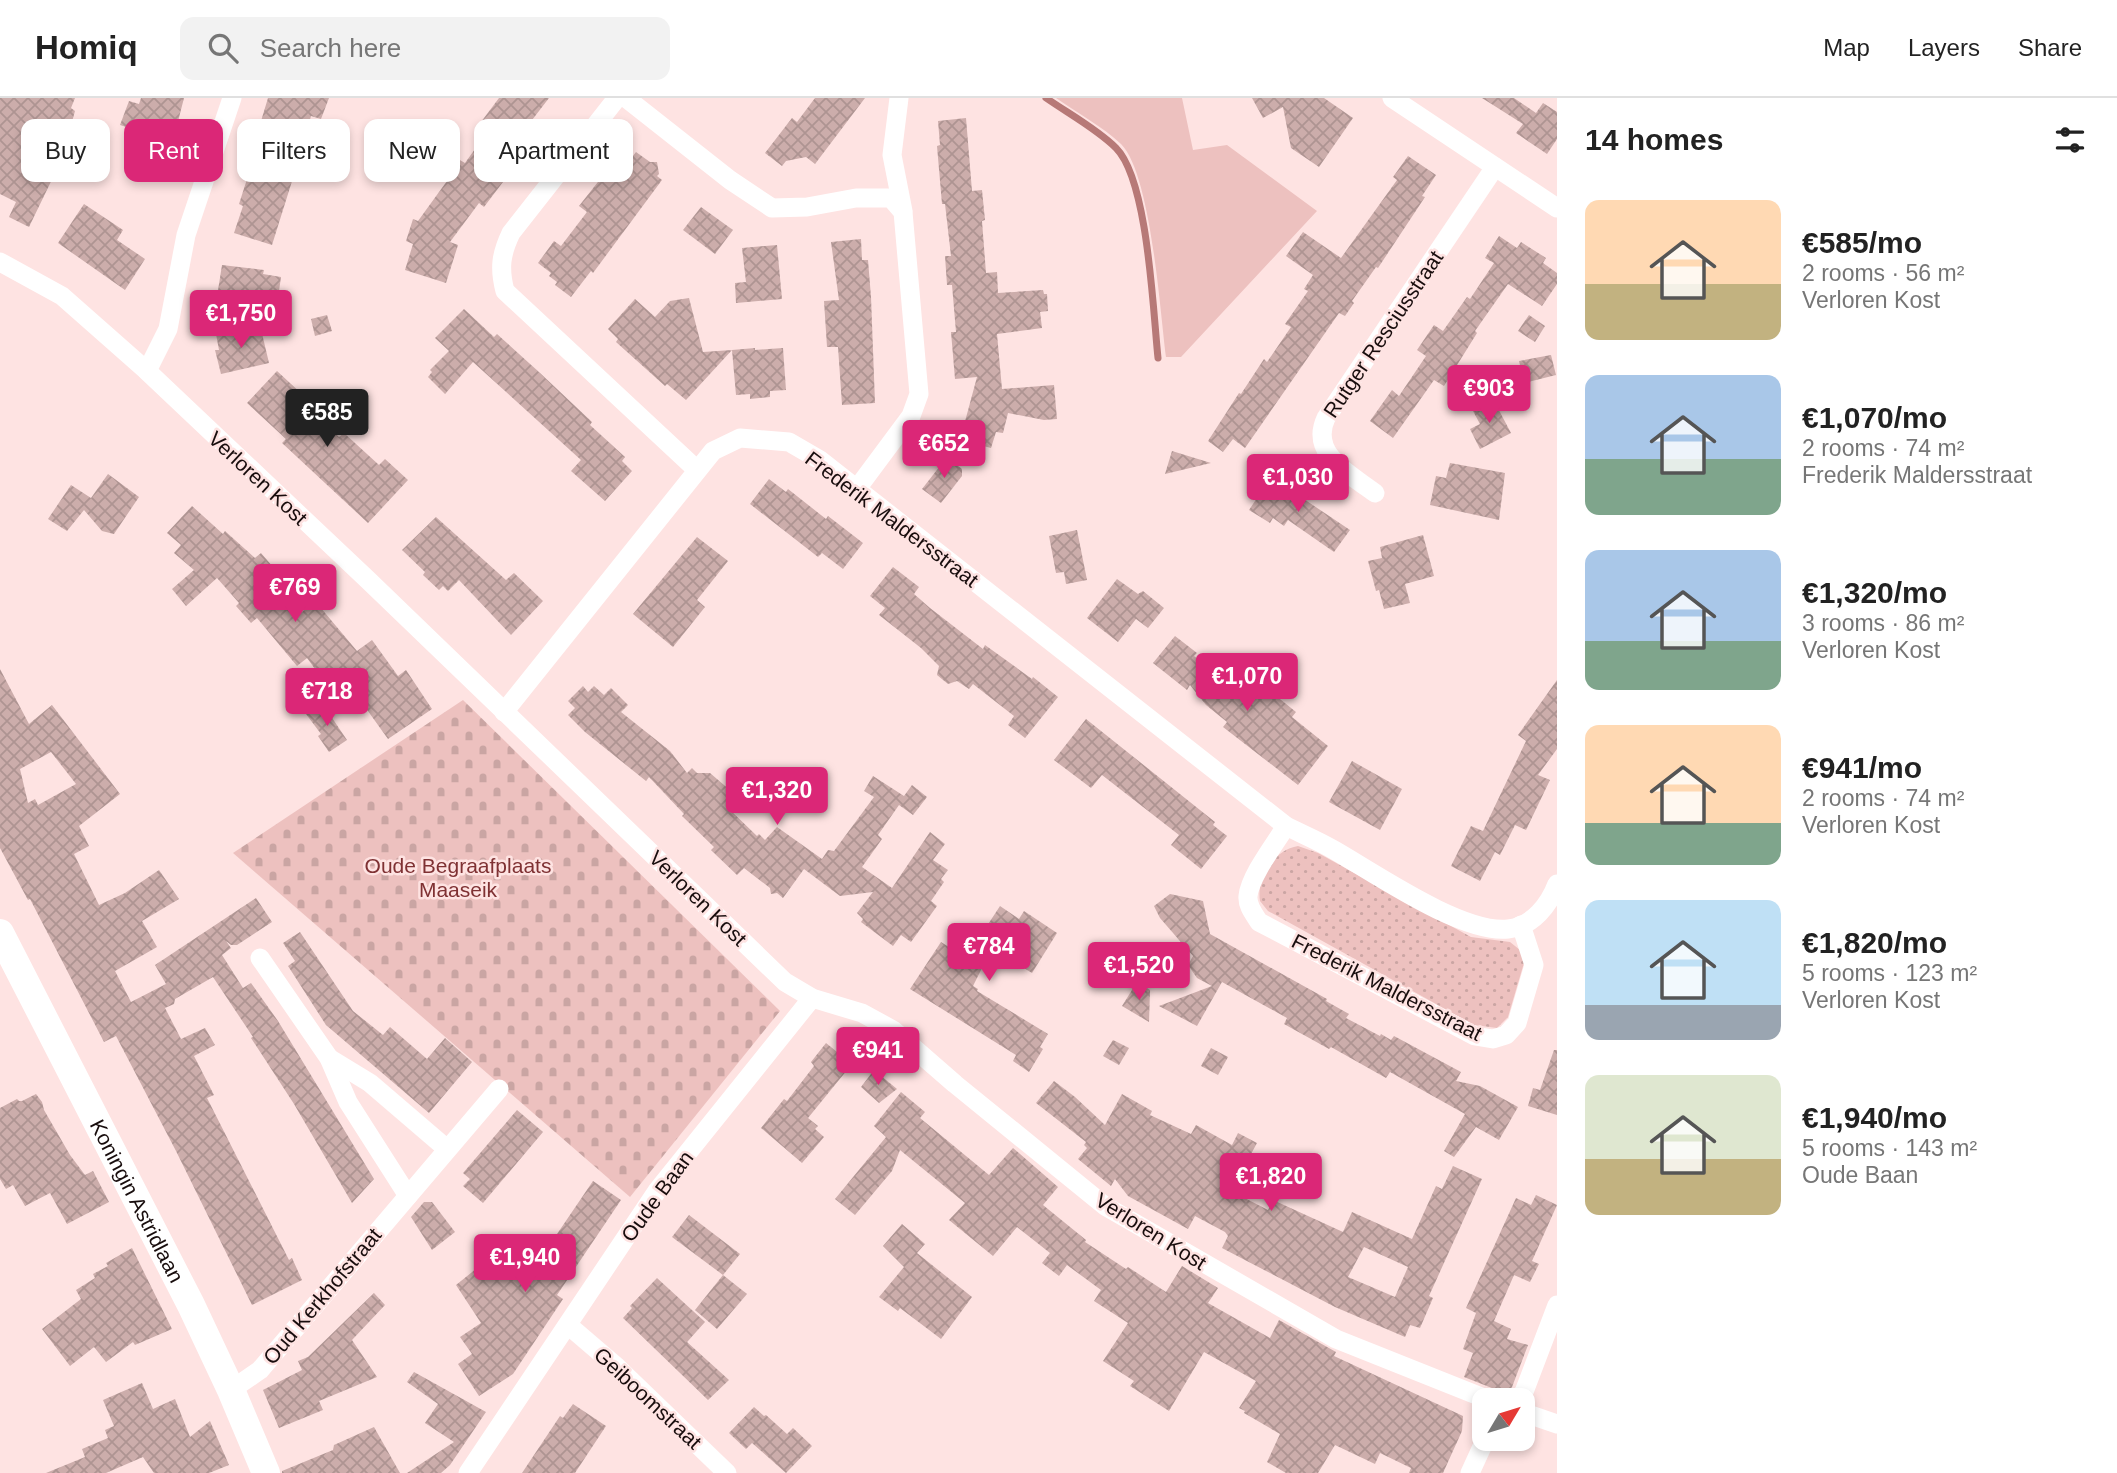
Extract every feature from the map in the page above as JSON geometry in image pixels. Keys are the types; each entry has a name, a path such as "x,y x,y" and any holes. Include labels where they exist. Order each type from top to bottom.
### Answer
{"main road":[{"name":"Koningin Astridlaan","path":"0,933 191,1305 266,1473"}],"street":[{"path":"146,371 168,329 186,234 232,98"},
{"path":"617,98 511,233 503,249 500,270 505,291 696,470"},
{"path":"625,98 730,180 772,208 807,207 856,198 891,198 903,212"},
{"path":"856,489 911,416 919,394 903,212 892,155 899,98"},
{"path":"1392,98 1557,208"},
{"name":"Rutger Resciusstraat","path":"1375,493 1335,463 1324,447 1320,430 1495,167"},
{"name":"Verloren Kost","path":"0,262 62,296 146,371 785,982 812,998 862,1013 893,1030 1105,1206 1336,1339 1472,1393"},
{"name":"Frederik Maldersstraat","path":"504,712 713,451 740,439 789,442 820,460 1286,826 1466,923 1491,929 1510,929 1521,925 1534,965 1517,1023 1506,1035 1493,1039 1475,1036 1259,922 1251,910 1248,898 1251,884 1286,826"},
{"path":"1521,925 1532,919 1550,902 1557,884"},
{"path":"260,958 329,1058 348,1102 408,1196"},
{"name":"Oude Baan","path":"468,1473 657,1191 812,998"},
{"path":"329,1058 370,1083 447,1149"},
{"name":"Oud Kerkhofstraat","path":"231,1390 260,1370 499,1089"},
{"path":"1526,1388 1557,1305"},
{"name":"Geiboomstraat","path":"568,1325 617,1367 727,1473"},
{"path":"1535,1416 1557,1424"},
{"path":"1470,1473 1480,1451"}],"green space":[{"path":"1056,98 1182,98 1193,150 1227,145 1317,211 1181,357 1166,357 1147,212 1131,160 1114,138"},
{"name":"Oude Begraafplaats Maaseik","path":"463,700 780,1011 630,1197 233,853"},
{"path":"1298,846 1318,853 1471,937 1510,942 1520,950 1524,963 1508,1017 1497,1028 1474,1025 1268,911 1260,901 1264,874 1281,853"}],"building":[{"path":"0,98 75,98 71,108 75,111 73,119 21,119 21,182 51,182 29,227 9,217 16,202 0,194"},
{"path":"141,98 184,98 179,119 124,119 124,126 120,125 129,101 139,104"},
{"path":"268,98 329,98 321,119 311,116 310,119 262,119"},
{"path":"499,98 549,98 533,119 483,119"},
{"path":"815,98 865,98 815,164 806,157 786,161 782,166 765,153 792,118 797,122"},
{"path":"1252,98 1324,98 1353,118 1319,167 1291,148 1283,107 1263,118"},
{"path":"1482,98 1514,98 1536,113 1543,103 1557,112 1557,139 1547,154 1516,133 1523,124"},
{"path":"966,118 972,191 982,190 986,273 997,272 998,293 1043,290 1044,294 1047,294 1048,311 1040,312 1042,328 997,334 1002,389 1054,385 1057,419 1044,420 1008,413 1003,433 996,432 991,448 960,440 977,377 955,379 951,332 956,332 952,285 947,285 945,256 951,256 945,204 942,204 937,146 940,145 938,121"},
{"path":"474,150 474,182 503,182 484,207 479,203 450,242 458,245 446,283 405,270 413,244 406,241 413,219 418,221 446,182 460,182 460,160 465,163"},
{"path":"636,152 650,162 657,162 657,176 662,180 593,273 591,271 571,297 555,285 557,282 549,276 551,273 538,263 554,241 561,246 587,212 579,206 598,182 633,182 633,156"},
{"path":"1408,156 1436,175 1422,196 1425,197 1378,268 1376,267 1352,301 1354,303 1345,316 1339,313 1245,448 1233,439 1223,452 1208,441 1239,393 1241,394 1264,359 1267,362 1291,327 1285,324 1308,291 1304,289 1313,275 1286,256 1303,232 1341,258 1397,180 1393,177"},
{"path":"246,182 292,182 272,245 234,233 243,206 239,204"},
{"path":"84,204 123,230 117,240 145,259 125,290 58,243"},
{"path":"701,207 733,230 715,254 683,230"},
{"path":"1499,236 1517,248 1521,242 1546,258 1543,263 1557,273 1557,284 1542,306 1508,284 1475,331 1477,333 1444,386 1434,380 1393,438 1370,421 1392,390 1399,396 1426,356 1417,350 1434,325 1443,331 1467,297 1470,299 1494,263 1485,258"},
{"path":"861,239 862,260 868,260 875,403 842,405 838,347 827,347 824,301 839,300 831,242"},
{"path":"777,245 782,299 736,303 735,283 746,282 742,248"},
{"path":"222,265 264,270 263,274 281,277 277,305 255,302 257,309 216,303"},
{"path":"689,298 703,352 732,350 686,400 667,384 665,386 616,342 618,339 608,329 635,299 655,317 670,301"},
{"path":"464,309 494,337 497,334 540,373 625,457 622,461 632,471 605,501 571,471 581,460 473,362 445,394 428,377 432,372 430,370 449,351 435,338"},
{"path":"327,315 332,331 315,336 311,319"},
{"path":"1529,315 1545,326 1535,342 1518,331"},
{"path":"260,325 269,363 221,374 215,350 219,350 216,334"},
{"path":"783,348 786,390 770,391 770,397 750,399 750,394 736,395 732,350"},
{"path":"1551,355 1556,375 1524,383 1519,361"},
{"path":"277,371 316,407 312,412 339,437 344,433 379,465 385,459 408,480 368,523 282,443 286,439 247,403"},
{"path":"1493,399 1511,433 1480,449 1470,429 1480,424 1473,411"},
{"path":"1172,451 1211,463 1165,474"},
{"path":"947,457 962,469 962,476 941,503 922,489"},
{"path":"1450,463 1505,473 1499,520 1430,505 1436,476 1446,478"},
{"path":"108,474 139,497 114,534 102,531 84,510 67,531 48,519 71,485 91,498"},
{"path":"1271,477 1350,530 1334,552 1288,520 1284,526 1273,518 1270,523 1249,510"},
{"path":"769,479 786,492 788,489 826,519 828,516 863,543 843,569 822,553 818,557 750,504"},
{"path":"192,506 255,558 261,553 279,574 274,578 302,612 315,601 357,651 372,640 398,676 406,670 432,709 388,739 355,693 340,703 307,658 297,666 257,618 251,623 236,606 239,603 217,578 186,606 172,589 194,570 174,553 181,545 167,533"},
{"path":"436,517 506,580 514,573 543,601 511,635 459,580 448,591 443,586 439,590 402,550"},
{"path":"1077,530 1087,580 1066,584 1064,572 1056,573 1049,536"},
{"path":"1423,535 1434,576 1405,584 1410,603 1384,609 1368,561 1382,558 1380,547"},
{"path":"697,537 728,561 697,600 705,607 673,647 633,614"},
{"path":"893,567 919,587 914,594 930,608 983,649 985,645 1058,697 1025,738 1008,725 1014,716 973,684 969,689 957,681 948,684 937,675 939,666 921,648 879,615 885,608 870,596"},
{"path":"1117,579 1138,594 1143,591 1164,608 1148,628 1136,619 1118,642 1087,618"},
{"path":"1175,636 1197,653 1194,656 1225,680 1228,676 1255,697 1264,686 1296,712 1292,717 1328,746 1298,785 1223,727 1227,722 1206,705 1190,685 1187,690 1153,663"},
{"path":"0,669 29,724 52,705 120,794 79,826 89,846 74,854 99,905 125,893 159,870 179,899 142,921 157,947 115,971 131,1002 166,984 155,965 256,898 272,922 237,945 226,941 231,948 222,955 243,988 251,983 278,1021 374,1179 352,1203 294,1104 251,1038 253,1037 213,977 175,999 174,1004 165,1008 181,1039 205,1028 215,1045 194,1056 214,1095 207,1098 289,1260 292,1258 302,1280 252,1305 116,1036 104,1042 30,899 28,900 0,848","holes":["51,752 76,784 38,805 35,799 28,803 20,769"]},
{"path":"1557,680 1557,749 1538,775 1550,780 1526,830 1515,825 1500,855 1495,852 1480,881 1451,866 1471,826 1483,831 1526,741 1518,735"},
{"path":"583,686 588,692 594,686 604,695 611,688 628,705 621,712 670,751 687,773 692,768 697,773 710,773 738,797 728,808 757,836 759,834 765,840 777,827 822,859 828,850 834,851 874,797 864,791 873,776 904,796 912,785 927,797 913,815 899,805 878,835 882,839 862,867 892,888 930,832 945,844 933,860 948,870 941,879 944,882 931,901 937,906 911,942 901,935 893,946 861,922 863,919 857,913 873,892 840,896 804,869 783,898 777,893 771,894 770,888 744,868 737,875 711,850 714,847 682,816 684,814 649,777 646,781 568,715 575,708 568,701"},
{"path":"322,703 347,740 329,752 318,736 321,734 306,714"},
{"path":"1086,719 1215,822 1213,825 1227,836 1201,869 1171,845 1179,835 1102,775 1091,788 1054,760"},
{"path":"1352,761 1402,789 1380,830 1329,802"},
{"path":"1170,894 1203,901 1210,934 1327,999 1326,1001 1349,1014 1346,1018 1380,1036 1381,1034 1391,1040 1394,1036 1461,1072 1456,1081 1480,1086 1518,1107 1499,1140 1476,1127 1454,1157 1444,1151 1465,1114 1390,1072 1386,1078 1331,1047 1329,1049 1284,1024 1287,1018 1222,982 1197,1026 1159,1006 1212,986 1197,978 1188,965 1193,956 1160,918 1154,906"},
{"path":"1000,906 1019,919 1024,911 1057,933 1032,973 992,948 973,986 1048,1034 1040,1047 1043,1049 1029,1072 1013,1061 1016,1055 910,989 941,942 966,958"},
{"path":"300,932 353,1011 383,1035 390,1027 427,1059 445,1038 472,1062 429,1113 326,1025 288,966 295,961 283,943"},
{"path":"1137,982 1150,990 1149,1022 1122,1006"},
{"path":"1113,1040 1129,1048 1119,1065 1103,1056"},
{"path":"826,1043 852,1064 808,1118 818,1126 815,1129 824,1137 802,1163 761,1128 784,1099 787,1101 814,1066 811,1062"},
{"path":"1211,1048 1228,1057 1218,1075 1201,1066"},
{"path":"1554,1050 1557,1050 1557,1115 1528,1106 1533,1088 1540,1090"},
{"path":"874,1070 897,1089 879,1103 861,1087"},
{"path":"1054,1081 1105,1125 1122,1094 1152,1111 1150,1115 1191,1134 1196,1125 1232,1145 1238,1133 1257,1143 1231,1191 1268,1210 1273,1200 1343,1232 1352,1212 1412,1239 1436,1186 1442,1189 1453,1166 1482,1179 1429,1296 1433,1298 1420,1328 1410,1325 1405,1337 1335,1307 1222,1248 1228,1236 1225,1232 1195,1216 1188,1229 1128,1196 1115,1179 1111,1186 1078,1159 1087,1148 1084,1145 1086,1142 1036,1103","holes":["1364,1247 1408,1267 1395,1297 1348,1277"]},
{"path":"901,1092 925,1112 920,1118 989,1175 1013,1148 1058,1187 1043,1205 1086,1240 1085,1242 1126,1269 1128,1267 1166,1292 1182,1266 1218,1288 1208,1303 1270,1338 1279,1320 1336,1352 1334,1356 1463,1416 1462,1431 1443,1473 1409,1473 1411,1468 1380,1453 1375,1464 1335,1445 1318,1473 1286,1473 1267,1462 1280,1434 1239,1408 1256,1381 1204,1352 1169,1411 1130,1386 1134,1381 1103,1361 1128,1323 1094,1301 1101,1290 1067,1265 1059,1276 1042,1263 1050,1253 1017,1227 993,1256 949,1220 965,1203 900,1150 892,1171 855,1215 835,1199 886,1137 874,1126"},
{"path":"36,1094 70,1155 85,1175 93,1171 109,1202 67,1224 50,1193 25,1206 13,1185 6,1189 0,1179 0,1108 17,1099 22,1101"},
{"path":"517,1110 543,1132 483,1203 463,1186 470,1179 463,1173"},
{"path":"593,1181 621,1200 557,1295 563,1299 513,1374 479,1396 458,1364 472,1354 460,1337 481,1323 456,1285 497,1252 510,1269 521,1253 538,1262"},
{"path":"1536,1195 1557,1205 1532,1261 1539,1264 1530,1282 1514,1275 1494,1321 1511,1329 1507,1339 1528,1345 1511,1388 1492,1388 1464,1377 1473,1353 1463,1349 1476,1313 1466,1308 1516,1198 1531,1205"},
{"path":"424,1202 432,1202 455,1232 432,1250 411,1217"},
{"path":"689,1215 740,1254 723,1275 672,1237"},
{"path":"902,1224 925,1244 917,1253 972,1297 941,1339 900,1308 898,1311 879,1297 904,1267 883,1246"},
{"path":"132,1248 172,1329 135,1345 133,1342 106,1362 94,1347 70,1366 42,1329 81,1299 76,1290 95,1278 93,1274"},
{"path":"723,1275 747,1294 717,1329 695,1310"},
{"path":"657,1278 705,1322 687,1342 729,1380 708,1400 623,1318 632,1308 630,1306"},
{"path":"374,1293 385,1305 352,1340 377,1377 319,1401 323,1410 279,1428 263,1390 302,1370 298,1361 308,1357"},
{"path":"414,1372 486,1412 450,1465 441,1473 407,1473 454,1442 425,1423 438,1404 407,1382"},
{"path":"142,1383 153,1409 175,1399 190,1437 210,1421 229,1465 209,1473 154,1473 143,1457 106,1473 46,1473 85,1457 82,1449 108,1438 105,1430 114,1426 103,1400"},
{"path":"573,1404 606,1426 575,1473 522,1473 560,1416 563,1418"},
{"path":"754,1407 787,1434 793,1428 812,1446 786,1473 752,1443 746,1449 729,1433"},
{"path":"374,1427 400,1473 282,1473 333,1450 334,1445"}],"waterway":[{"path":"1046,98 1108,141 1127,164 1142,216 1147,247 1158,358"}]}
